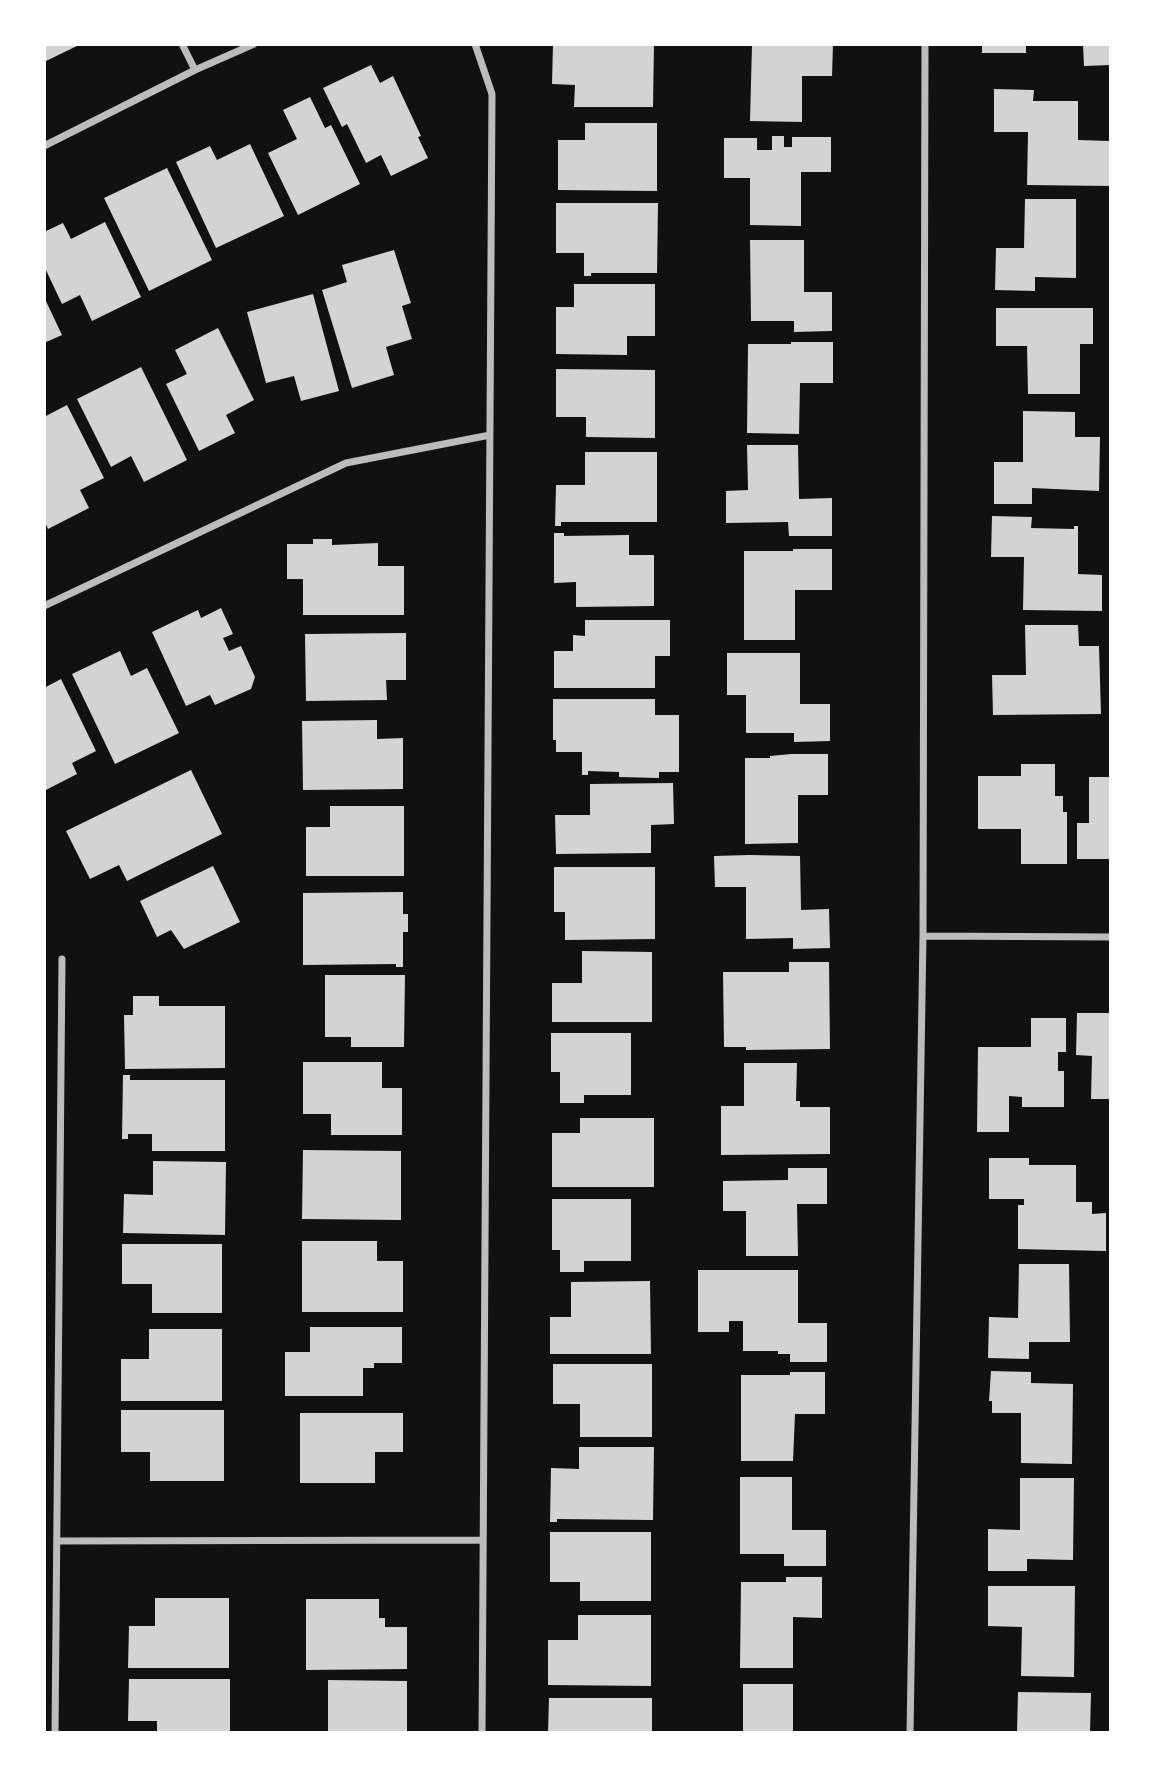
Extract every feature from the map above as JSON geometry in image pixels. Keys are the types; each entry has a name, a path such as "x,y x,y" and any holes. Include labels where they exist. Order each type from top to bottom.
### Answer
{"street":[{"path":"182,44 195,70"},
{"path":"44,146 195,70 254,44"},
{"path":"475,44 492,94 482,1733"},
{"path":"910,1733 923,936 925,44"},
{"path":"44,606 346,463 490,435"},
{"path":"923,936 1111,937"},
{"path":"55,1733 62,960"},
{"path":"57,1541 483,1540"}],"building":[{"path":"44,44 81,44 44,62"},
{"path":"553,44 654,44 653,107 574,107 575,85 552,84"},
{"path":"833,44 832,76 802,76 802,122 750,121 752,45"},
{"path":"982,44 1026,44 1026,53 982,53"},
{"path":"1083,44 1111,44 1111,65 1084,66"},
{"path":"371,65 380,83 393,76 421,136 418,137 428,158 391,176 381,155 366,163 347,124 342,127 323,88"},
{"path":"994,89 1034,90 1033,101 1078,101 1078,140 1110,141 1110,186 1027,185 1028,132 994,132"},
{"path":"310,97 325,128 331,125 360,184 298,215 268,153 297,139 283,110"},
{"path":"585,123 657,123 657,191 558,190 558,140 585,140"},
{"path":"772,136 784,136 784,147 792,147 792,137 831,137 831,172 801,172 801,226 750,225 750,178 724,178 724,138 757,138 757,150 772,150"},
{"path":"250,144 284,216 216,248 176,162 210,146 217,160"},
{"path":"167,168 212,260 149,291 104,198"},
{"path":"1025,199 1076,199 1076,278 1035,277 1035,291 995,290 996,248 1024,248"},
{"path":"556,203 658,203 657,273 591,273 591,276 584,276 584,253 556,253"},
{"path":"105,222 141,297 92,321 80,295 62,304 44,266 44,232 63,223 71,239"},
{"path":"750,240 804,240 804,292 832,292 832,331 794,332 794,321 751,321"},
{"path":"394,250 411,303 402,306 412,339 386,347 394,375 352,388 322,290 347,282 342,265"},
{"path":"574,284 655,284 655,336 627,336 627,355 556,354 556,307 574,307"},
{"path":"313,294 339,391 301,401 294,376 266,383 247,312"},
{"path":"44,297 62,335 44,343"},
{"path":"996,308 1093,308 1093,344 1080,344 1080,394 1028,394 1027,346 996,346"},
{"path":"218,328 254,400 226,415 235,433 199,451 166,384 187,374 175,350"},
{"path":"833,342 833,383 800,383 799,434 747,433 748,344"},
{"path":"141,367 187,460 144,482 131,456 111,467 77,399"},
{"path":"556,369 655,370 655,438 586,437 586,417 556,417"},
{"path":"67,405 104,478 80,490 89,508 48,529 44,520 44,417"},
{"path":"1023,411 1075,412 1075,437 1100,437 1099,491 1032,488 1032,504 994,504 994,462 1023,462"},
{"path":"747,445 798,445 799,499 832,498 832,536 789,536 788,522 726,523 726,491 748,490"},
{"path":"585,452 657,452 657,522 561,522 561,526 555,526 556,485 585,485"},
{"path":"992,516 1032,517 1031,528 1074,529 1074,526 1078,526 1078,574 1102,575 1102,611 1023,610 1024,557 991,557"},
{"path":"554,533 564,533 564,536 629,535 629,555 654,555 654,606 576,607 576,582 554,583"},
{"path":"313,539 332,539 332,545 378,543 378,566 404,566 404,615 303,615 303,579 287,579 287,544 313,544"},
{"path":"832,549 832,590 795,590 795,640 744,640 744,551"},
{"path":"221,608 233,634 223,638 229,651 241,646 255,677 251,689 215,705 210,695 186,706 152,632 198,610 201,618"},
{"path":"585,620 670,620 670,656 655,656 655,688 554,688 554,651 573,651 573,635 585,636"},
{"path":"1025,625 1078,625 1079,646 1099,646 1101,714 993,715 992,675 1026,675"},
{"path":"406,633 406,680 386,680 387,700 306,701 305,634"},
{"path":"120,651 131,676 147,668 179,733 115,764 72,674"},
{"path":"727,653 800,653 800,704 830,704 830,741 794,742 794,733 746,733 746,695 727,695"},
{"path":"61,679 96,751 72,763 77,774 44,791 44,688"},
{"path":"553,699 655,699 655,715 679,715 679,772 659,772 659,778 619,777 619,772 588,771 588,775 582,775 582,752 556,752 556,740 553,740"},
{"path":"377,720 377,739 403,738 403,789 303,790 302,721"},
{"path":"791,754 828,754 828,795 798,795 798,843 745,844 745,758 770,758"},
{"path":"1021,764 1055,764 1055,796 1063,796 1063,812 1067,812 1067,864 1021,864 1021,829 978,829 978,776 1021,776"},
{"path":"191,770 222,834 127,881 119,865 90,879 66,831"},
{"path":"1089,777 1111,777 1111,859 1077,859 1077,823 1089,823"},
{"path":"673,783 674,824 651,825 651,853 556,854 555,815 590,815 590,784"},
{"path":"330,806 404,806 404,876 306,876 306,827 330,827"},
{"path":"714,856 800,856 801,910 829,909 830,948 793,949 793,938 746,939 746,887 715,887"},
{"path":"213,866 240,922 184,949 171,930 157,937 140,901"},
{"path":"554,867 655,867 655,939 565,940 565,912 554,912"},
{"path":"403,892 403,914 408,914 408,932 403,932 403,967 396,967 396,964 303,965 303,893"},
{"path":"582,951 652,952 652,1022 552,1022 552,983 582,983"},
{"path":"789,962 829,962 830,1049 746,1050 746,1047 724,1047 723,972 789,972"},
{"path":"325,975 405,975 404,1047 351,1047 351,1037 325,1037"},
{"path":"133,996 159,996 159,1006 225,1006 225,1068 125,1069 124,1015 133,1015"},
{"path":"1077,1013 1111,1013 1111,1099 1091,1099 1092,1056 1076,1055"},
{"path":"1031,1018 1066,1018 1066,1052 1058,1052 1058,1071 1064,1071 1064,1107 1022,1107 1022,1097 1009,1096 1009,1132 977,1132 978,1047 1031,1047"},
{"path":"551,1033 631,1033 631,1095 584,1095 584,1103 560,1103 560,1072 551,1072"},
{"path":"303,1062 382,1062 382,1088 402,1088 402,1135 331,1135 331,1114 303,1114"},
{"path":"744,1063 797,1063 796,1101 800,1101 800,1107 830,1107 830,1154 721,1155 721,1106 744,1106"},
{"path":"123,1075 130,1075 130,1080 225,1080 225,1151 152,1151 152,1134 128,1134 128,1139 122,1139"},
{"path":"580,1118 654,1118 654,1187 552,1187 552,1133 580,1133"},
{"path":"303,1150 401,1151 401,1220 302,1219"},
{"path":"989,1158 1029,1158 1029,1165 1076,1165 1076,1202 1092,1202 1092,1214 1106,1213 1106,1251 1018,1249 1018,1205 1024,1205 1024,1199 989,1199"},
{"path":"153,1161 226,1162 225,1235 123,1233 124,1194 153,1195"},
{"path":"788,1168 827,1168 827,1204 797,1204 798,1256 746,1256 746,1211 723,1211 723,1181 788,1180"},
{"path":"552,1199 631,1199 631,1261 584,1261 584,1272 560,1272 560,1250 552,1250"},
{"path":"302,1241 377,1241 377,1261 403,1261 403,1312 302,1312"},
{"path":"122,1244 222,1244 222,1313 152,1313 152,1284 122,1284"},
{"path":"1019,1264 1069,1264 1070,1342 1029,1342 1029,1359 988,1358 989,1317 1018,1318"},
{"path":"698,1270 798,1270 798,1323 827,1323 827,1362 790,1362 790,1354 778,1354 778,1351 743,1351 743,1321 729,1321 729,1332 698,1332"},
{"path":"650,1281 651,1354 550,1354 550,1317 571,1317 571,1282"},
{"path":"310,1327 402,1327 402,1363 374,1363 374,1368 363,1368 363,1396 285,1396 285,1352 310,1352"},
{"path":"149,1329 222,1329 222,1401 121,1401 121,1359 149,1359"},
{"path":"553,1364 652,1364 652,1437 580,1437 580,1404 553,1404"},
{"path":"991,1371 1031,1372 1031,1383 1073,1384 1072,1464 1021,1463 1021,1413 992,1413 992,1401 989,1401"},
{"path":"790,1372 825,1372 825,1414 795,1414 793,1461 741,1461 741,1375 790,1375"},
{"path":"121,1410 224,1410 224,1481 150,1481 150,1452 121,1452"},
{"path":"300,1413 403,1413 403,1452 375,1452 375,1483 300,1483"},
{"path":"579,1447 654,1447 653,1520 557,1519 557,1522 550,1522 551,1468 579,1469"},
{"path":"740,1477 792,1477 792,1530 826,1530 826,1566 784,1566 784,1554 740,1554"},
{"path":"1020,1478 1074,1478 1073,1560 1027,1559 1027,1571 988,1571 988,1529 1020,1530"},
{"path":"550,1532 651,1532 651,1601 580,1601 580,1582 550,1582"},
{"path":"786,1577 822,1577 822,1618 793,1617 793,1668 740,1668 741,1582 786,1582"},
{"path":"988,1586 1075,1586 1074,1677 1021,1676 1022,1627 988,1626"},
{"path":"155,1598 229,1598 229,1668 128,1668 129,1626 155,1626"},
{"path":"306,1599 379,1599 379,1618 385,1618 385,1627 407,1627 407,1669 306,1670"},
{"path":"578,1615 651,1615 651,1686 548,1685 548,1640 578,1640"},
{"path":"129,1679 230,1679 230,1733 157,1733 157,1721 128,1721"},
{"path":"328,1680 407,1681 407,1733 328,1733"},
{"path":"743,1684 793,1684 793,1733 743,1733"},
{"path":"1018,1692 1091,1693 1090,1733 1017,1733"},
{"path":"549,1698 652,1698 652,1733 548,1733"}]}
